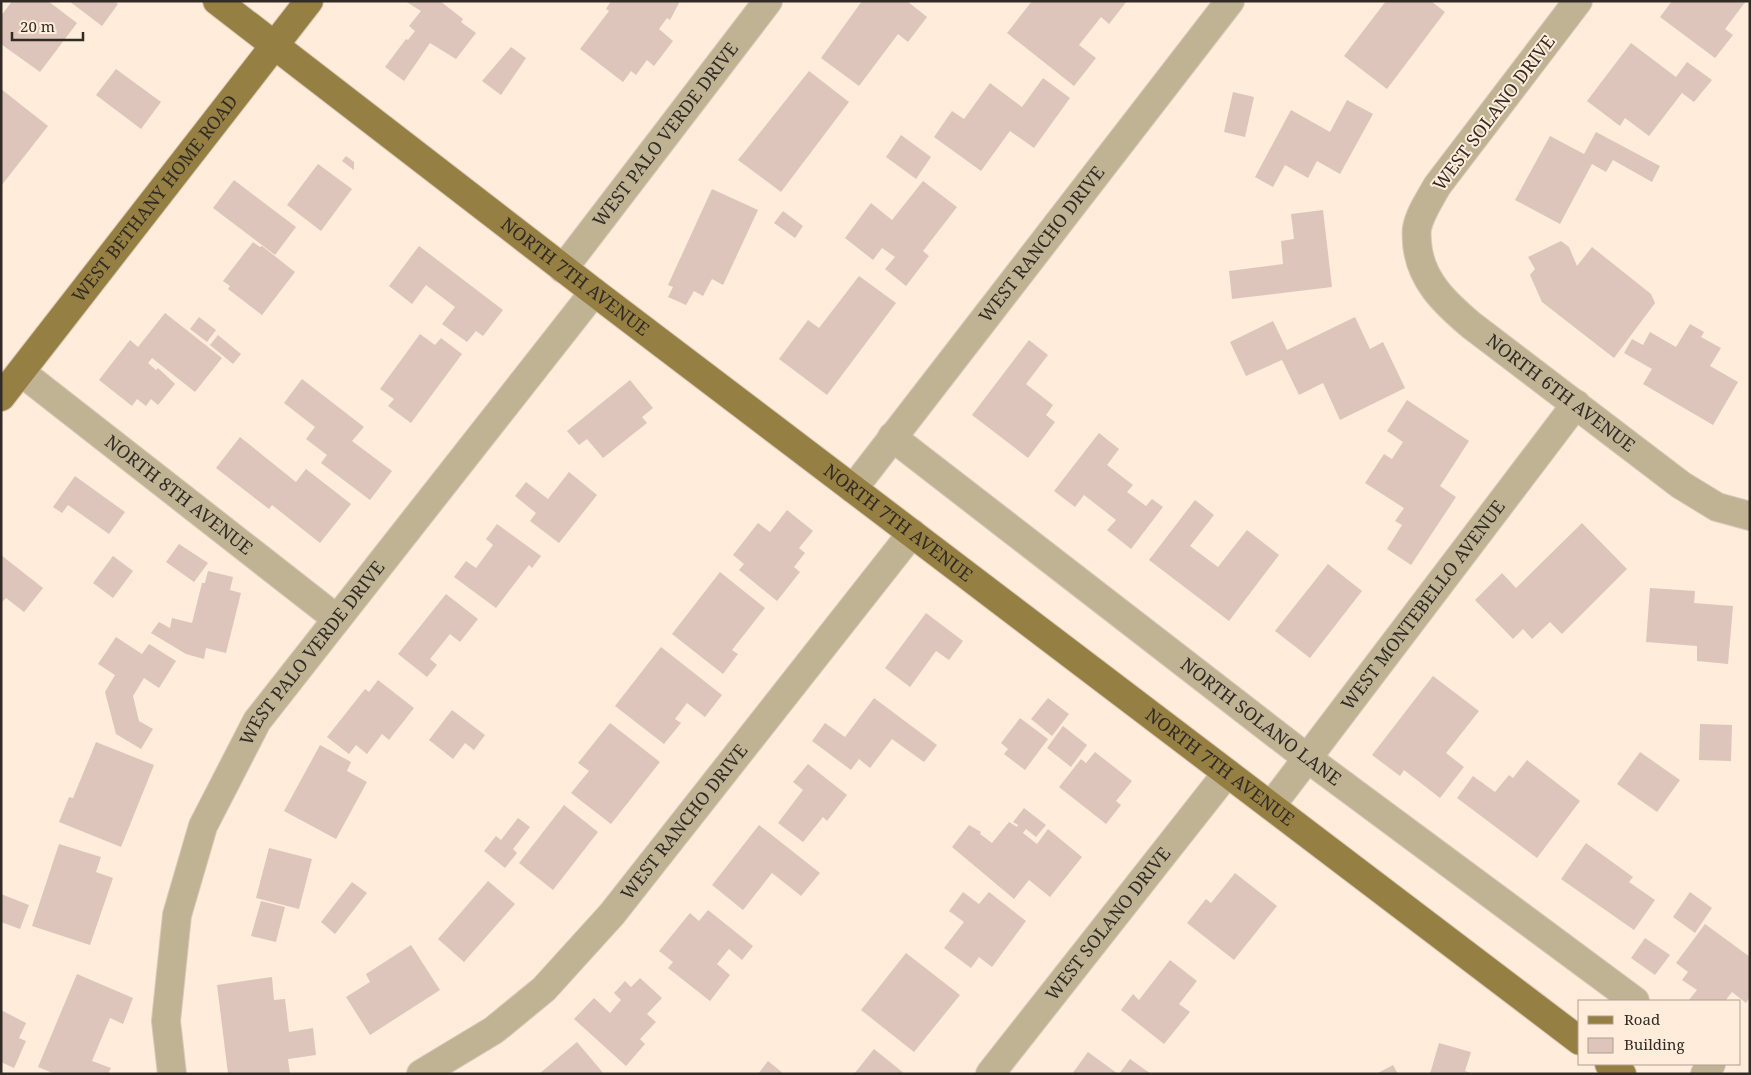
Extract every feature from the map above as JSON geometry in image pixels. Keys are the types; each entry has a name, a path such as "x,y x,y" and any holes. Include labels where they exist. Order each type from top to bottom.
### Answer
{"main road":[{"name":"NORTH 7TH AVENUE","path":"217,1 563,269 1578,1040"},
{"name":"WEST BETHANY HOME ROAD","path":"1,397 276,46 309,1"},
{"path":"1610,1065 1622,1074"}],"street":[{"name":"WEST PALO VERDE DRIVE","path":"563,269 768,1"},
{"name":"WEST RANCHO DRIVE","path":"853,489 1230,1"},
{"name":"WEST SOLANO DRIVE","path":"1416,229 1437,186 1578,1"},
{"name":"NORTH 6TH AVENUE","path":"1416,229 1418,255 1428,281 1448,305 1682,485 1717,507 1750,516"},
{"name":"WEST PALO VERDE DRIVE","path":"172,1074 166,1021 177,915 203,826 257,721 594,292"},
{"name":"NORTH 8TH AVENUE","path":"21,372 337,619"},
{"name":"WEST MONTEBELLO AVENUE","path":"1271,806 1576,404"},
{"name":"NORTH SOLANO LANE","path":"892,437 1308,758 1634,1000"},
{"name":"WEST RANCHO DRIVE","path":"421,1074 494,1030 544,989 612,914 912,533"},
{"name":"WEST SOLANO DRIVE","path":"990,1074 1226,773"}],"building":[{"path":"12,1 48,1 77,23 40,72 1,44 1,16"},
{"path":"69,1 114,1 118,4 102,26"},
{"path":"405,1 440,1 463,19 461,22 476,33 456,59 430,43 404,81 385,67 406,39 408,40 415,31 409,26 421,11"},
{"path":"611,1 680,1 670,20 667,18 659,29 673,41 654,66 647,60 636,75 631,71 623,82 580,49 609,11 606,9"},
{"path":"862,1 907,1 927,17 908,42 898,34 859,86 821,58"},
{"path":"1032,1 1127,1 1109,24 1101,17 1079,45 1096,58 1074,86 1007,33"},
{"path":"1386,1 1431,1 1445,12 1387,89 1344,56"},
{"path":"1672,1 1746,1 1725,29 1733,35 1715,58 1660,17"},
{"path":"1631,43 1676,77 1687,62 1712,80 1694,102 1682,93 1649,136 1625,118 1620,126 1587,101"},
{"path":"511,47 526,58 501,95 482,81"},
{"path":"116,69 161,102 141,129 96,95"},
{"path":"809,71 849,102 781,192 738,160"},
{"path":"1043,78 1070,98 1034,148 1010,131 981,171 934,137 952,111 964,119 990,83 1022,107"},
{"path":"1,89 48,126 1,186"},
{"path":"1233,92 1254,97 1245,137 1224,132"},
{"path":"1347,100 1373,114 1340,174 1317,161 1308,178 1285,165 1273,187 1255,177 1291,110 1330,132"},
{"path":"1596,132 1660,166 1652,182 1613,160 1606,172 1592,164 1560,224 1515,200 1550,136 1584,154"},
{"path":"901,135 931,157 916,179 886,157"},
{"path":"346,156 354,162 354,170 342,161"},
{"path":"318,164 352,189 321,231 287,205"},
{"path":"234,180 296,227 275,255 213,208"},
{"path":"923,181 957,207 923,251 929,256 906,286 885,269 895,257 882,248 873,260 845,238 871,203 892,220"},
{"path":"712,189 758,210 723,285 712,279 703,296 694,291 686,305 668,297 673,287 668,285"},
{"path":"1323,210 1332,287 1232,299 1229,271 1283,264 1281,241 1294,239 1291,214"},
{"path":"783,211 803,226 795,238 774,223"},
{"path":"1561,241 1569,247 1577,266 1592,247 1651,294 1655,303 1614,358 1542,302 1530,275 1535,269 1528,257"},
{"path":"253,242 260,247 262,246 295,272 262,315 228,289 230,286 223,281"},
{"path":"419,246 503,310 483,336 476,331 467,342 442,324 455,307 426,285 412,304 389,286"},
{"path":"859,276 896,303 827,395 779,359 808,320 819,328"},
{"path":"165,313 222,358 195,392 152,358 148,363 156,370 158,368 175,384 158,405 151,399 146,406 137,399 132,406 99,380 130,340 138,347"},
{"path":"199,317 216,330 207,342 190,329"},
{"path":"1355,317 1370,349 1383,342 1405,388 1340,420 1323,383 1299,395 1282,360 1246,376 1230,342 1273,321 1287,350"},
{"path":"1690,324 1704,332 1701,337 1721,348 1710,366 1738,382 1713,425 1643,384 1652,369 1624,353 1632,339 1643,345 1650,332 1676,347"},
{"path":"420,334 435,345 441,338 462,354 411,423 388,406 394,399 380,389"},
{"path":"218,335 241,354 233,364 210,345"},
{"path":"1029,340 1048,355 1026,384 1053,405 1046,415 1055,422 1028,458 972,415"},
{"path":"302,379 364,427 352,441 392,471 370,500 321,463 327,455 306,439 315,427 284,403"},
{"path":"630,380 653,408 642,417 647,423 603,458 587,439 579,445 567,431"},
{"path":"1407,400 1469,441 1440,486 1456,497 1411,565 1387,549 1402,525 1395,521 1404,508 1365,483 1384,454 1392,459 1403,442 1387,431"},
{"path":"1099,433 1119,449 1107,465 1133,485 1127,492 1146,506 1152,499 1163,507 1131,549 1107,530 1116,520 1084,495 1075,507 1054,491"},
{"path":"240,437 296,482 306,469 351,504 320,543 272,505 269,509 216,468"},
{"path":"569,472 597,495 559,543 530,521 536,513 515,496 526,482 548,499"},
{"path":"75,476 125,512 109,534 68,505 62,513 53,507"},
{"path":"1195,500 1214,515 1190,546 1218,567 1247,530 1279,555 1229,621 1149,560"},
{"path":"787,510 813,531 799,548 805,553 794,567 800,572 777,601 739,570 744,564 733,555 758,523 770,532"},
{"path":"1582,523 1627,569 1562,634 1550,622 1532,639 1523,629 1513,639 1475,600 1502,573 1516,588"},
{"path":"497,524 541,556 532,568 529,565 496,608 454,577 466,561 476,568 493,545 486,539"},
{"path":"179,544 208,563 194,582 166,562"},
{"path":"1,555 43,588 24,612 6,598 1,603"},
{"path":"113,556 133,571 113,598 93,583"},
{"path":"1328,564 1362,591 1310,658 1275,631"},
{"path":"208,571 233,577 230,590 241,593 226,653 206,648 204,659 186,654 151,633 159,622 170,628 172,618 192,623 202,583 205,583"},
{"path":"720,572 765,608 732,650 738,654 723,674 672,634"},
{"path":"1650,588 1695,591 1694,603 1733,606 1728,664 1697,661 1697,646 1646,642"},
{"path":"446,594 478,619 460,642 450,634 430,659 437,665 427,677 398,654"},
{"path":"926,613 963,641 949,660 936,651 910,687 885,668"},
{"path":"116,637 142,654 149,644 176,661 159,688 144,678 133,696 139,721 153,729 141,749 116,734 105,692 115,675 98,664"},
{"path":"661,647 722,695 705,717 687,703 675,719 681,723 664,744 615,706"},
{"path":"1433,676 1479,711 1446,753 1464,767 1440,798 1404,770 1400,776 1372,755"},
{"path":"378,680 414,708 389,740 382,734 367,754 356,745 349,754 327,737 365,689 369,692"},
{"path":"874,698 937,745 924,762 892,739 870,768 859,759 851,770 812,741 825,723 845,737"},
{"path":"1048,698 1069,714 1052,736 1031,719"},
{"path":"452,710 485,735 474,750 465,743 453,759 429,740"},
{"path":"1020,718 1048,739 1025,770 1004,754 1008,749 1001,743"},
{"path":"610,723 660,762 611,824 571,793 589,771 578,763"},
{"path":"1700,724 1732,725 1731,761 1699,760"},
{"path":"1063,726 1087,745 1071,767 1047,748"},
{"path":"96,742 154,765 121,847 59,822 69,797 73,798"},
{"path":"320,745 351,762 347,771 367,782 336,839 284,811"},
{"path":"1095,752 1132,781 1116,801 1121,805 1106,824 1059,787 1081,759 1086,763"},
{"path":"1640,752 1680,780 1657,812 1617,784"},
{"path":"1527,760 1580,801 1537,858 1457,798 1473,776 1495,792 1509,775 1513,778"},
{"path":"808,764 847,795 827,821 823,817 803,842 778,823 803,790 793,782"},
{"path":"564,805 598,832 553,890 519,863"},
{"path":"1024,808 1046,825 1036,837 1026,829 1023,833 1037,844 1048,829 1082,857 1050,897 1029,880 1014,899 952,847 969,825 981,832 980,834 992,843 1009,822 1017,827 1018,825 1013,822"},
{"path":"518,818 530,827 513,849 517,853 505,868 484,851 496,836 501,840"},
{"path":"759,825 820,873 801,896 772,873 743,910 712,885"},
{"path":"1586,843 1633,877 1629,882 1655,900 1634,930 1561,879"},
{"path":"59,844 101,857 96,872 113,878 90,945 32,926"},
{"path":"269,848 312,859 299,909 256,898"},
{"path":"1235,873 1277,906 1234,960 1187,923 1206,899 1211,903"},
{"path":"488,881 515,904 464,962 438,939"},
{"path":"352,882 367,893 335,934 321,922"},
{"path":"963,892 979,904 989,892 1026,921 992,967 979,957 971,968 944,948 964,922 949,911"},
{"path":"1690,892 1712,908 1695,933 1673,917"},
{"path":"1,894 29,905 20,929 1,922"},
{"path":"261,901 285,907 276,942 251,936"},
{"path":"708,910 753,946 742,960 729,949 717,964 730,975 710,1001 668,968 673,962 659,951 690,913 699,921"},
{"path":"1705,924 1750,957 1750,997 1746,1003 1732,992 1726,1000 1689,1000 1697,990 1682,980 1688,972 1676,963"},
{"path":"1645,938 1670,955 1655,975 1631,958"},
{"path":"411,945 440,990 370,1035 346,997 370,982 366,974"},
{"path":"906,953 960,995 914,1052 861,1010"},
{"path":"1170,960 1197,981 1179,1004 1190,1012 1164,1044 1121,1010 1133,994 1139,1000"},
{"path":"77,974 133,998 123,1024 110,1018 92,1061 111,1068 108,1074 55,1074 38,1067"},
{"path":"272,977 274,1000 285,999 289,1032 313,1028 316,1055 288,1059 290,1074 228,1074 217,985"},
{"path":"640,978 662,998 647,1014 656,1022 640,1039 645,1044 626,1066 574,1019 594,998 610,1013 621,1000 614,993 625,981 631,987"},
{"path":"1,1010 26,1023 19,1038 26,1041 14,1068 1,1062"},
{"path":"577,1042 604,1074 539,1074"},
{"path":"1439,1043 1471,1052 1465,1071 1474,1074 1430,1074"},
{"path":"874,1049 905,1074 854,1074"},
{"path":"1088,1052 1118,1074 1072,1074"},
{"path":"1130,1059 1151,1074 1119,1074"},
{"path":"768,1061 784,1074 758,1074"},
{"path":"1393,1065 1398,1074 1376,1074"}]}
